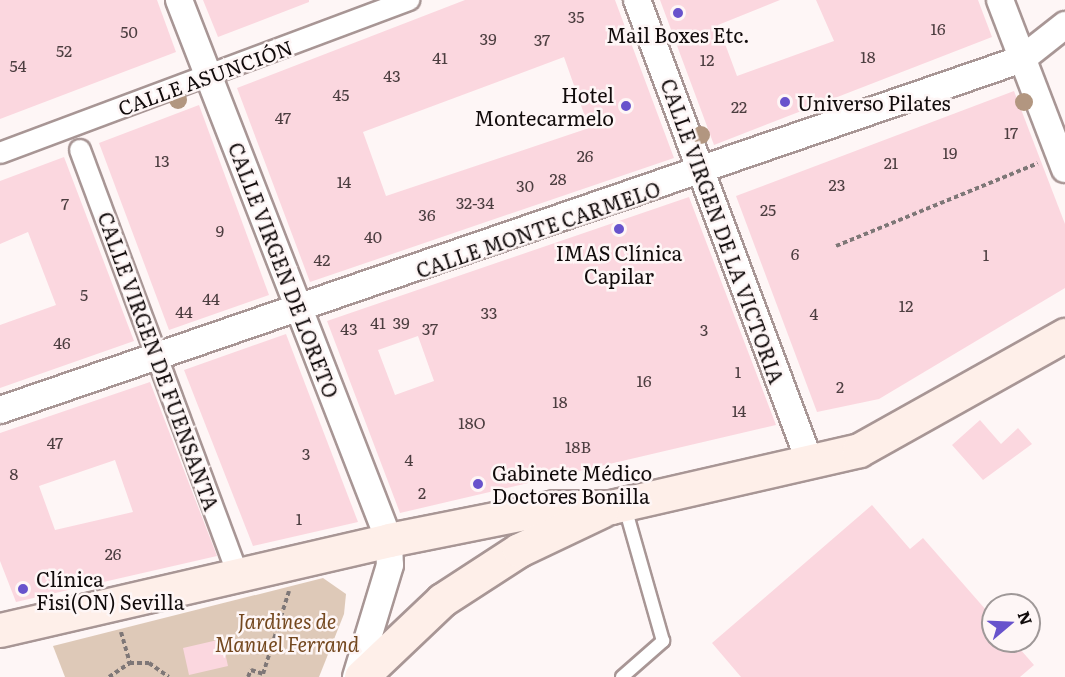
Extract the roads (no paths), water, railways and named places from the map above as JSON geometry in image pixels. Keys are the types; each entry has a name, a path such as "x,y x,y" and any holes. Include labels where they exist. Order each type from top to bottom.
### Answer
{"main road":[{"path":"0,630 237,573 389,540 554,507 617,505 874,444 1065,334"},
{"path":"361,677 442,600 519,550 617,505"}],"street":[{"name":"CALLE VIRGEN DE LORETO","path":"180,0 389,540"},
{"name":"CALLE ASUNCIÓN","path":"0,153 210,77 409,0"},
{"name":"CALLE VIRGEN DE LA VICTORIA","path":"637,0 809,461"},
{"path":"1000,0 1062,162"},
{"name":"CALLE MONTE CARMELO","path":"0,410 700,173 1022,59 1065,25"},
{"name":"CALLE VIRGEN DE FUENSANTA","path":"80,150 160,357 237,573"},
{"path":"356,677 390,565 389,540"}],"lane":[{"path":"617,505 663,641 622,677"}],"place":[{"name":"Mail Boxes Etc.","path":"678,13"},
{"name":"Universo Pilates","path":"785,102"},
{"name":"Hotel Montecarmelo","path":"626,106"},
{"name":"IMAS Clínica Capilar","path":"619,229"},
{"name":"Gabinete Médico Doctores Bonilla","path":"478,484"},
{"name":"Clínica Fisi(ON) Sevilla","path":"23,589"}],"park label":[{"name":"Jardines de Manuel Ferrand","path":"287,632"}]}
